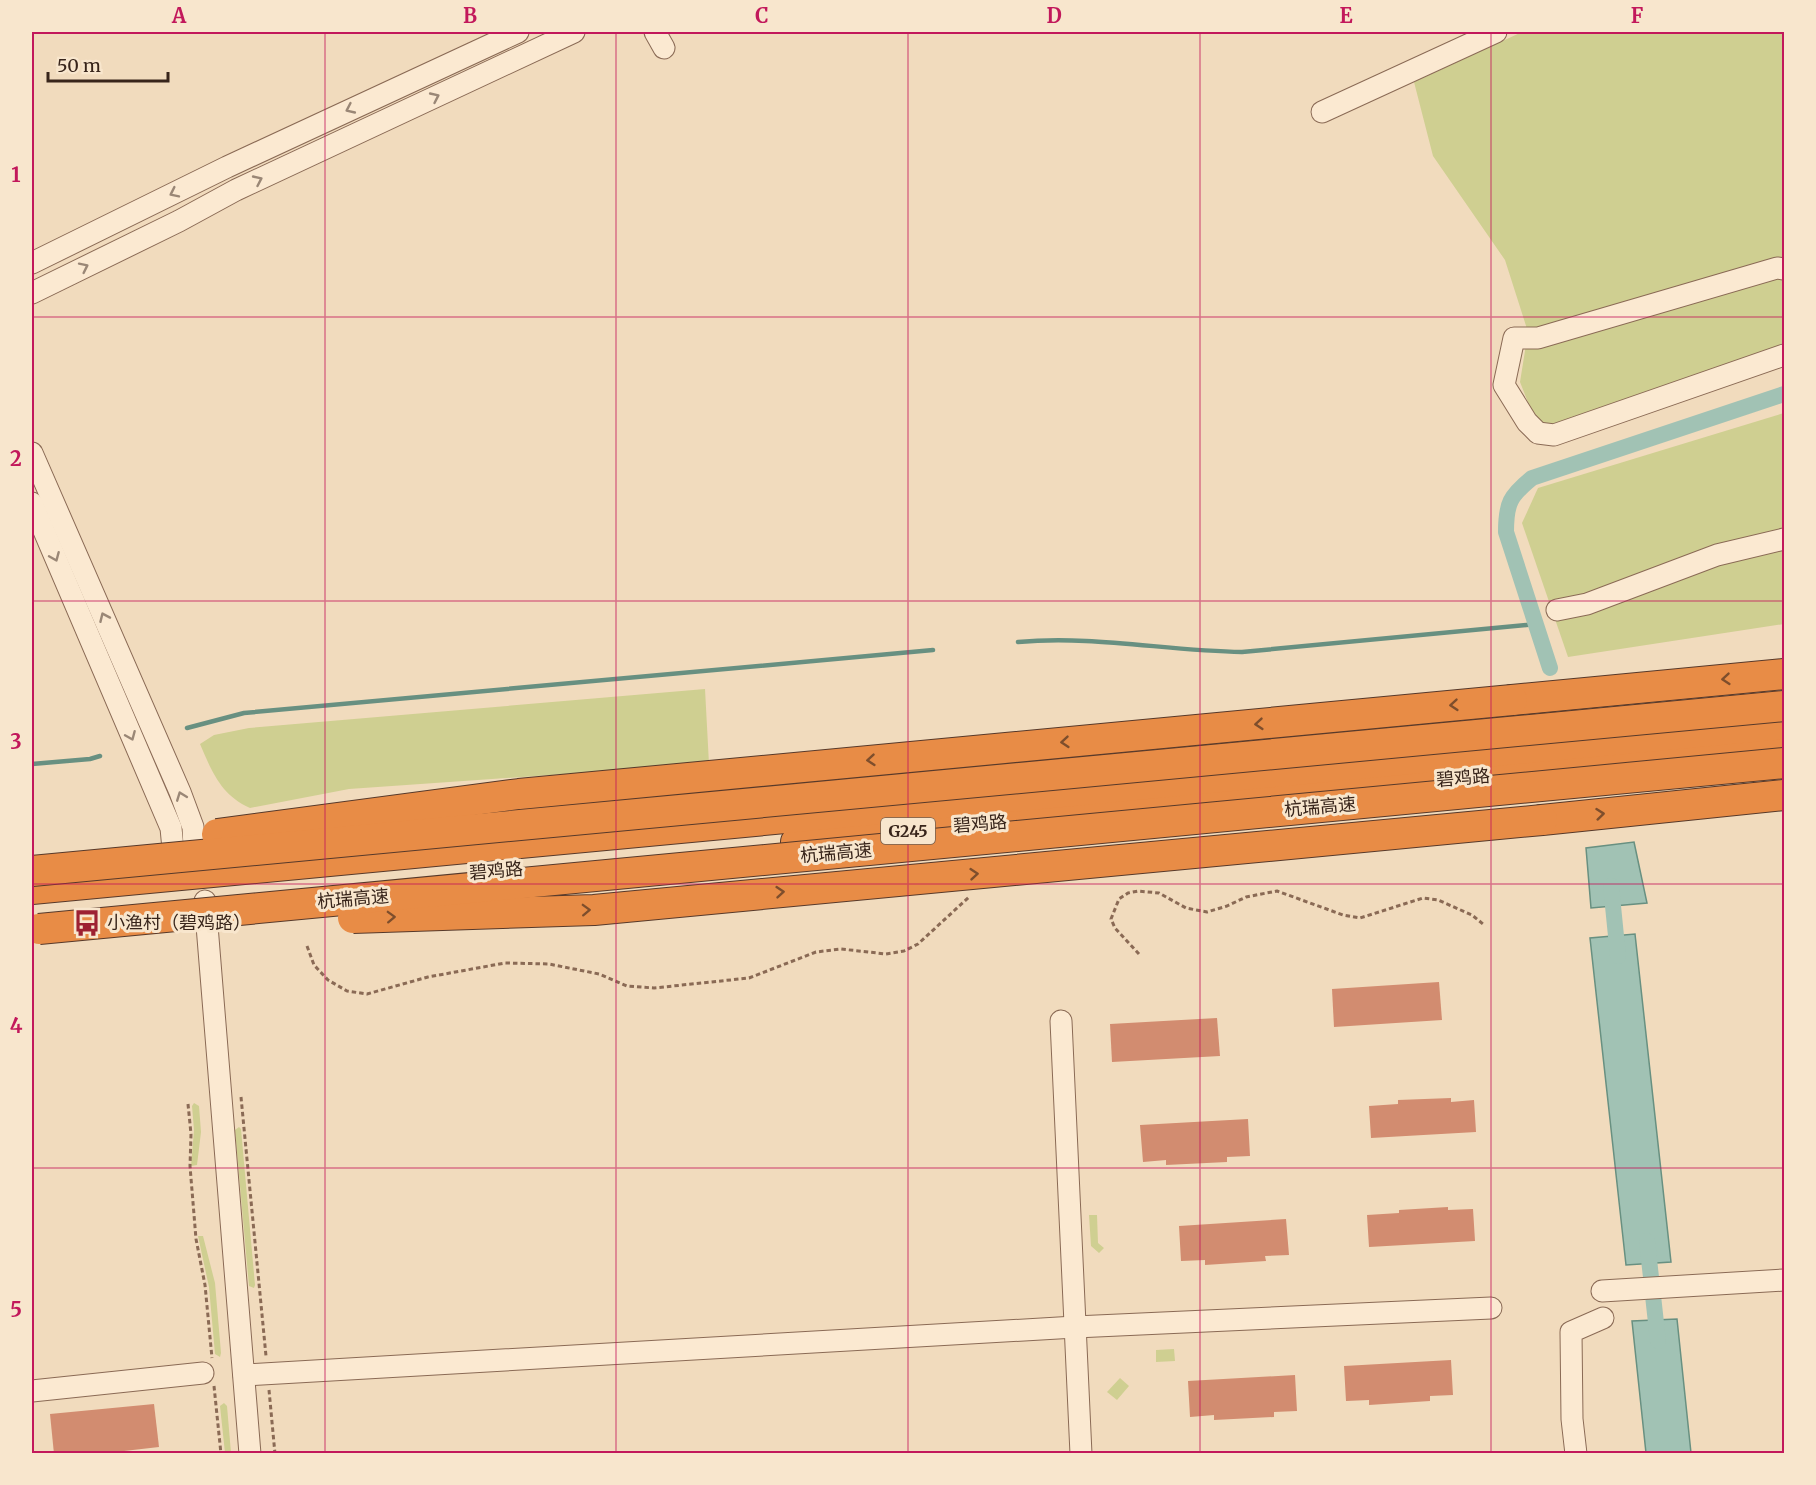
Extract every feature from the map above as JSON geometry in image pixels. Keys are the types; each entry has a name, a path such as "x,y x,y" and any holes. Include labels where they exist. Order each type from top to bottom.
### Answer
{"highway":[{"path":"32,858 519,794 1785,674"},
{"path":"32,871 1785,706"},
{"name":"碧鸡路","path":"34,925 192,883 1785,724"},
{"name":"碧鸡路","path":"32,889 192,883 1785,747"},
{"name":"杭瑞高速","path":"34,925 1785,763"},
{"path":"34,925 594,910 1785,795"}],"street":[{"path":"32,263 227,167 518,32"},
{"path":"32,293 179,221 236,190 574,32"},
{"path":"1322,112 1496,32"},
{"path":"1785,269 1777,268 1538,338 1514,338 1504,385 1527,422 1538,433 1554,435 1785,355"},
{"path":"32,453 180,792 193,827 192,883 244,1375 250,1454"},
{"path":"32,503 171,828 192,883"},
{"path":"1557,610 1587,604 1717,555 1785,538"},
{"path":"1061,1021 1081,1454"},
{"path":"1602,1292 1785,1280"},
{"path":"244,1375 1075,1328 1491,1308"},
{"path":"1576,1454 1572,1419 1571,1332 1603,1318"},
{"path":"32,1391 209,1370"}],"path":[{"path":"1139,954 1115,928 1111,919 1119,899 1128,893 1138,891 1159,893 1186,908 1207,912 1246,897 1277,891 1343,915 1360,918 1423,898 1438,900 1472,915 1483,924"},
{"path":"307,946 314,965 328,980 347,991 367,994 428,977 505,963 549,964 599,974 627,986 654,988 749,978 816,952 841,949 886,954 904,951 918,944 945,916 966,901 970,894"},
{"path":"240,1090 275,1454"},
{"path":"188,1104 196,1239 205,1285 209,1370 221,1454"}],"green space":[{"path":"1522,32 1784,32 1784,352 1550,431 1538,428 1520,382 1528,332 1505,260 1433,156 1414,82"},
{"path":"1784,413 1784,624 1568,657 1522,523 1538,488"},
{"path":"705,689 709,764 349,789 250,808 240,803 219,782 200,744 214,735 249,728"},
{"path":"194,1103 199,1106 201,1132 197,1165 191,1166 194,1130 192,1106"},
{"path":"239,1127 241,1129 254,1288 249,1286 235,1130"},
{"path":"1089,1215 1097,1215 1098,1243 1104,1248 1099,1253 1091,1246"},
{"path":"198,1236 203,1236 215,1283 220,1357 215,1354 209,1287"},
{"path":"1174,1349 1175,1361 1156,1362 1156,1350"},
{"path":"1120,1378 1129,1386 1117,1400 1107,1392"},
{"path":"224,1403 227,1406 231,1453 225,1453 220,1406"}],"shaded area":[{"path":"1634,842 1647,903 1591,908 1586,848"},
{"path":"1635,934 1671,1262 1626,1265 1590,938"},
{"path":"1677,1319 1691,1453 1646,1453 1632,1321"}],"building":[{"path":"1439,982 1442,1020 1334,1027 1332,989"},
{"path":"1217,1018 1220,1056 1112,1062 1110,1024"},
{"path":"1451,1098 1451,1102 1474,1100 1476,1132 1371,1138 1369,1106 1398,1104 1398,1100"},
{"path":"1248,1119 1250,1156 1227,1157 1227,1162 1166,1165 1166,1160 1143,1162 1140,1125"},
{"path":"1448,1207 1448,1210 1473,1209 1475,1241 1369,1247 1367,1215 1399,1213 1399,1210"},
{"path":"1286,1219 1289,1255 1265,1256 1266,1261 1205,1265 1205,1260 1181,1261 1179,1226"},
{"path":"1451,1360 1453,1395 1430,1396 1430,1401 1369,1405 1369,1400 1346,1401 1344,1366"},
{"path":"1295,1375 1297,1411 1274,1412 1274,1417 1214,1420 1214,1415 1190,1417 1188,1381"},
{"path":"154,1404 159,1447 98,1454 54,1454 50,1414"}],"waterway":[{"path":"1550,668 1506,532 1508,507 1514,495 1532,478 1784,394"},
{"path":"1018,642 1074,640 1242,652 1536,624"},
{"path":"187,728 244,713 933,650"},
{"path":"32,764 90,759 100,756"},
{"path":"1611,886 1618,956"},
{"path":"1647,1241 1658,1341"}],"place":[{"name":"小渔村（碧鸡路）","path":"87,923"}]}
